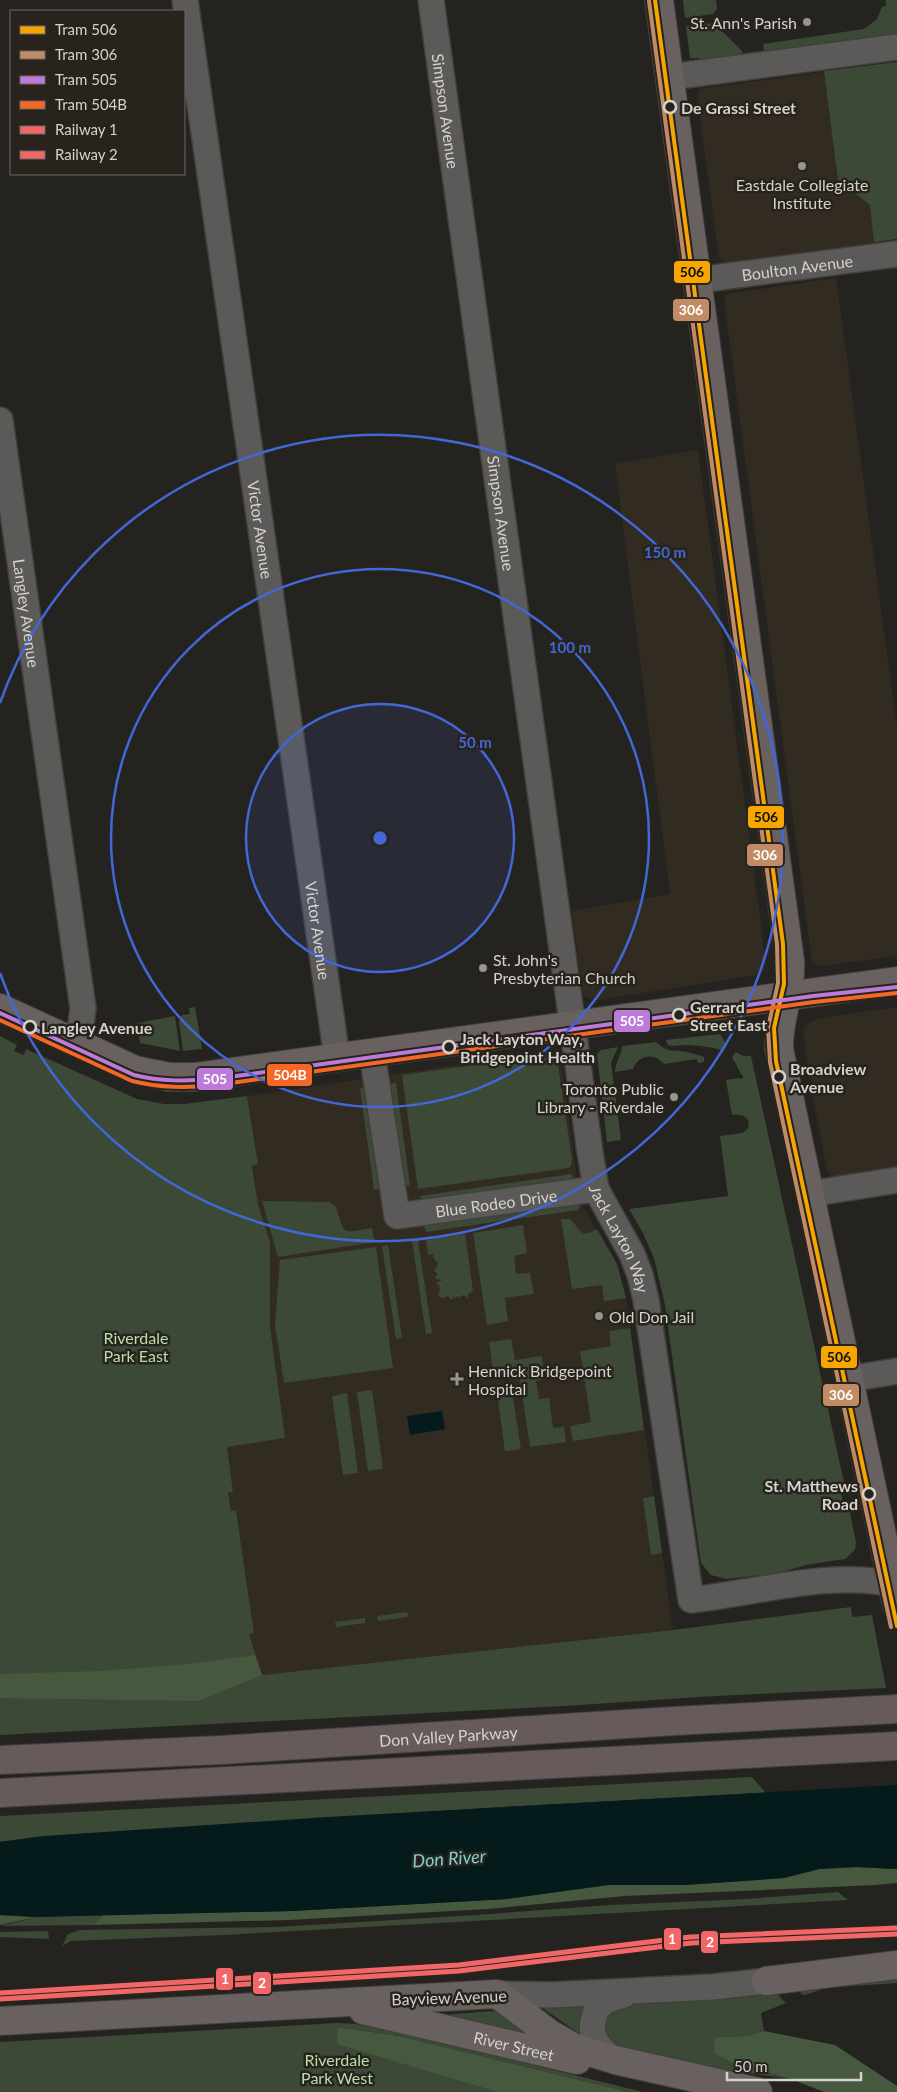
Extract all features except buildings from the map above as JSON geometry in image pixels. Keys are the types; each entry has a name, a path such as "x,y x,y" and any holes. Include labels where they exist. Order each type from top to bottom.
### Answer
{"highway":[{"name":"Don Valley Parkway","path":"0,1760 221,1750 674,1721 897,1709"},
{"name":"Don Valley Parkway","path":"0,1793 897,1746"}],"main road":[{"path":"659,0 790,961 790,974 779,1028 779,1049 848,1379 896,1592"},
{"path":"0,1008 135,1070 170,1077 196,1077 897,981"},
{"name":"Bayview Avenue","path":"766,1981 897,1965"},
{"name":"Bayview Avenue","path":"0,2021 497,1994"},
{"name":"River Street","path":"497,1994 550,2034 573,2047 615,2060 758,2092"},
{"name":"River Street","path":"320,2003 382,2014 708,2092"}],"street":[{"name":"Victor Avenue","path":"185,0 337,1058"},
{"name":"Simpson Avenue","path":"431,0 509,579 573,1025"},
{"path":"670,77 897,47"},
{"name":"Boulton Avenue","path":"698,280 897,254"},
{"name":"Langley Avenue","path":"0,420 83,1008 81,1024 75,1043"},
{"name":"Jack Layton Way","path":"573,1025 576,1058 596,1189 628,1246 640,1275 646,1300 691,1600 802,1584 856,1579 896,1592"},
{"name":"Blue Rodeo Drive","path":"372,1053 397,1216 596,1189"},
{"path":"809,1194 897,1180"},
{"path":"848,1379 897,1371"},
{"name":"Bayview Avenue","path":"497,1994 551,1995 713,1987 766,1981"},
{"name":"River Street","path":"615,2060 598,2046 593,2036 592,2022 596,2010 602,2003 641,1990"}],"shaded area":[{"name":"Eastdale Collegiate Institute","path":"897,62 897,239 808,253 725,263 722,261 719,258 697,94 699,89"},
{"path":"836,278 897,727 897,956 821,966 812,962 724,299 727,294"},
{"path":"698,450 766,964 763,972 757,975 597,1000 590,999 583,995 572,911 670,894 615,464"},
{"path":"897,1007 897,1168 837,1177 831,1176 827,1171 815,1109 803,1032 804,1027 812,1021 826,1017"},
{"name":"Hennick Bridgepoint Hospital","path":"550,1051 561,1058 580,1202 617,1264 626,1298 673,1630 262,1675 249,1634 254,1633 236,1510 231,1511 228,1493 233,1492 227,1446 285,1438 270,1326 270,1242 258,1204 252,1165 258,1164 247,1096"}],"green space":[{"path":"683,0 716,0 717,9 713,14 685,18"},
{"path":"886,0 897,0 897,33 764,52 763,44 864,29 877,19 882,7 886,6"},
{"path":"714,23 720,25 721,30 742,51 742,55 700,61 699,58 690,58 686,26"},
{"path":"897,62 897,239 874,242 870,205 838,180 824,71"},
{"path":"195,1007 202,1049 183,1051 179,1022 182,1015 190,1014 189,1008"},
{"path":"175,1016 180,1051 140,1043 137,1023"},
{"path":"720,1034 727,1045 723,1051 699,1046 670,1046 666,1040"},
{"name":"Riverdale Park East","path":"0,1036 17,1045 14,1051 24,1055 26,1049 137,1099 164,1104 184,1104 247,1096 258,1164 252,1166 258,1204 270,1242 270,1326 285,1438 227,1447 233,1492 228,1493 231,1511 236,1510 254,1633 249,1634 262,1675 673,1630 851,1607 852,1617 872,1615 886,1688 0,1735"},
{"path":"656,1042 668,1050 689,1052 704,1057 704,1062 698,1063 697,1059 664,1064 656,1058 647,1057 642,1058 635,1064 633,1069 615,1072 622,1046"},
{"path":"618,1047 611,1063 621,1140 607,1142 597,1054 601,1050"},
{"path":"735,1052 744,1056 751,1056 846,1492 841,1493 843,1503 848,1502 856,1542 855,1550 845,1559 806,1565 779,1573 726,1579 711,1575 701,1563 665,1305 654,1258 642,1231 629,1209 728,1196 720,1136 742,1133 748,1129 749,1125 745,1117 732,1115 726,1080 744,1077 732,1058"},
{"path":"547,1055 555,1059 558,1065 572,1160 571,1166 568,1168 418,1189 402,1075"},
{"path":"396,1083 410,1185 404,1186 389,1084"},
{"path":"365,1087 380,1189 374,1190 360,1088"},
{"path":"571,1174 574,1177 566,1181 422,1201 420,1196"},
{"path":"262,1201 330,1202 336,1207 343,1228 355,1231 372,1228 375,1242 278,1257"},
{"path":"581,1204 578,1210 426,1232 424,1226"},
{"path":"561,1219 570,1219 583,1233 597,1229 617,1264 626,1298 604,1301 602,1285 572,1289"},
{"path":"523,1225 527,1253 514,1256 516,1274 530,1273 534,1294 505,1298 508,1321 487,1325 473,1233"},
{"path":"465,1234 473,1291 468,1294 468,1298 463,1295 459,1298 458,1296 455,1298 453,1296 453,1299 450,1299 448,1296 439,1297 438,1293 441,1291 440,1285 437,1285 437,1282 443,1280 436,1279 435,1276 438,1275 434,1270 438,1263 434,1259 433,1254 428,1255 426,1240"},
{"path":"418,1240 432,1333 426,1334 412,1241"},
{"path":"388,1245 402,1338 396,1339 382,1246"},
{"path":"376,1247 393,1368 284,1383 275,1325 280,1260"},
{"path":"630,1328 644,1430 573,1441 570,1426 591,1422 580,1351 611,1346 609,1331"},
{"path":"511,1339 515,1360 542,1356 545,1379 536,1381 539,1399 549,1398 553,1428 564,1427 566,1442 530,1447 519,1374 494,1377 489,1342"},
{"path":"511,1385 521,1449 505,1451 496,1387"},
{"path":"372,1390 383,1469 368,1471 357,1392"},
{"path":"347,1393 358,1473 343,1475 332,1396"},
{"path":"654,1496 662,1553 651,1555 643,1498"},
{"path":"407,1612 408,1617 378,1621 377,1616"},
{"path":"365,1618 365,1623 336,1627 335,1622"},
{"path":"255,1655 262,1675 198,1701 0,1698 0,1674 99,1671 188,1664"},
{"path":"752,1777 766,1793 502,1807 35,1837 0,1842 0,1816"},
{"path":"856,1867 897,1869 897,1883 625,1896 488,1909 289,1920 93,1925 103,1915 292,1911 507,1899 608,1885 685,1885 784,1878 819,1869"},
{"path":"838,1892 848,1900 224,1935 71,1941 62,1946 68,1934 80,1930 277,1927"},
{"path":"0,1915 37,1917 0,1925"},
{"path":"103,1915 93,1925 0,1926 37,1917"},
{"path":"48,1931 49,1939 0,1937 0,1932"},
{"path":"897,1970 897,1983 826,1988 805,1995 801,1994 800,1983"},
{"path":"773,1986 786,2003 761,2013 764,2031 747,2036 717,2037 715,2054 730,2062 791,2079 717,2069 609,2044 604,2036 605,2012 624,2005"},
{"path":"588,2004 581,2035 541,2007"},
{"path":"506,2010 550,2042 427,2016"},
{"name":"Riverdale Park West","path":"337,2023 356,2024 415,2036 643,2092 629,2092 399,2036 339,2027 429,2071 497,2092 0,2092 0,2042"},
{"path":"338,2027 399,2036 629,2092 497,2092 337,2044"},
{"path":"764,2031 835,2045 897,2086 897,2092 824,2092 791,2079 730,2062 715,2054 714,2045 716,2037 747,2036"}],"water":[{"path":"442,1411 445,1429 410,1435 407,1416"},
{"name":"Don River","path":"897,1785 897,1869 856,1867 819,1869 784,1878 685,1885 608,1885 507,1899 292,1911 37,1917 0,1915 0,1842 45,1836 327,1817"}],"tram line":[{"name":"506","path":"655,0 783,944 784,984 774,1028 776,1061 897,1626"},
{"name":"306","path":"649,1 777,944 778,983 768,1028 770,1062 891,1627"},
{"name":"505","path":"0,1013 134,1075 165,1080 194,1080 215,1079 813,996 897,987"},
{"name":"504B","path":"0,1020 132,1081 163,1086 194,1087 814,1002 897,993"}],"rail line":[{"name":"1","path":"0,1993 459,1965 690,1937 897,1928"},
{"name":"2","path":"0,1999 459,1971 691,1943 897,1934"}],"place":[{"name":"St. Ann's Parish","path":"807,22"},
{"name":"De Grassi Street","path":"670,107"},
{"name":"Eastdale Collegiate Institute","path":"802,166"},
{"name":"St. John's Presbyterian Church","path":"483,968"},
{"name":"Gerrard Street East","path":"679,1015"},
{"name":"Langley Avenue","path":"30,1027"},
{"name":"Jack Layton Way, Bridgepoint Health","path":"449,1047"},
{"name":"Broadview Avenue","path":"779,1077"},
{"name":"Toronto Public Library - Riverdale","path":"674,1097"},
{"name":"Old Don Jail","path":"599,1316"},
{"name":"Hennick Bridgepoint Hospital","path":"457,1379"},
{"name":"St. Matthews Road","path":"869,1494"}]}
